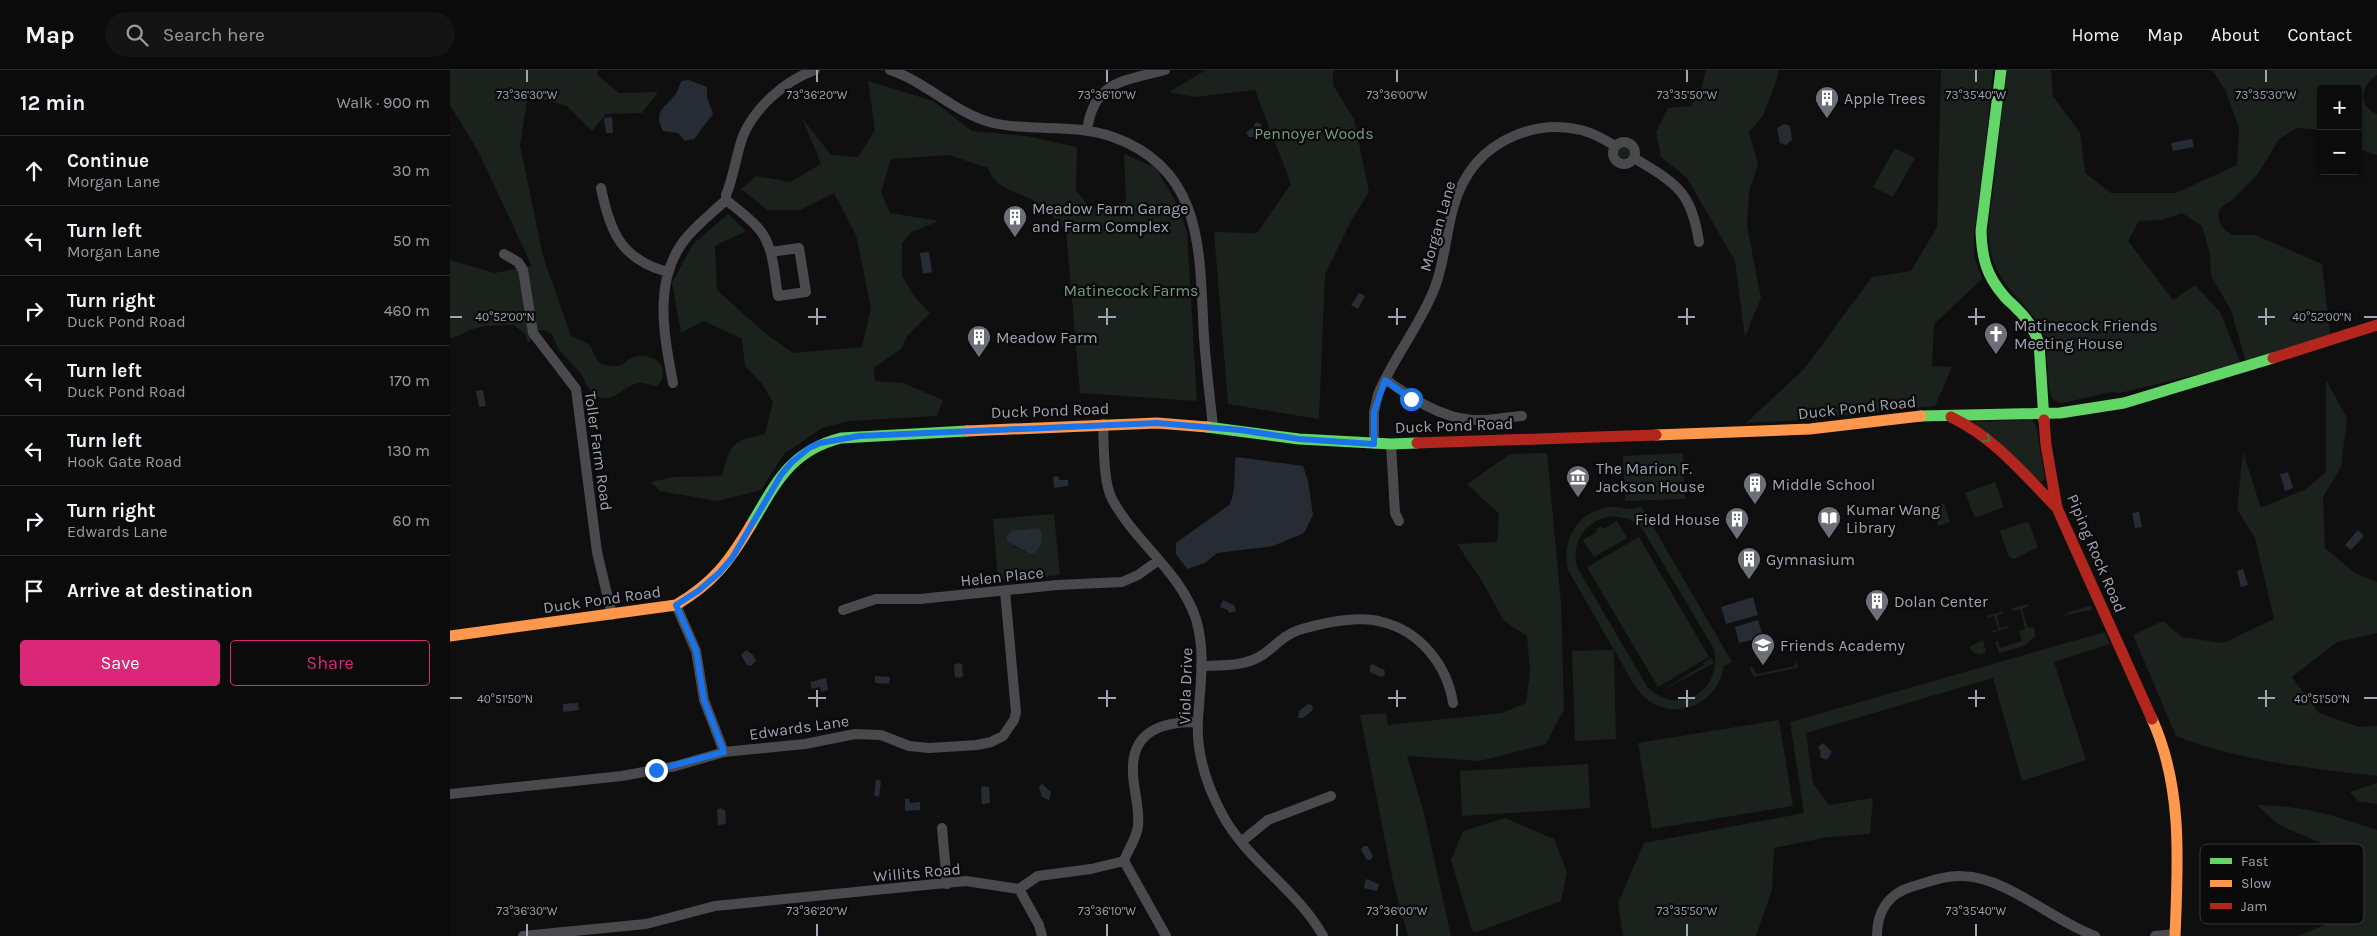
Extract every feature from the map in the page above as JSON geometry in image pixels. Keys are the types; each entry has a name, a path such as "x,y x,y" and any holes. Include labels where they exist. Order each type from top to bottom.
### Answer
{"street":[{"path":"673,384 664,325 664,295 668,272 677,251 687,238 726,200 743,136 752,120 770,98 788,83 815,70"},
{"path":"890,70 919,82 954,107 969,115 993,123 1087,131 1113,137 1151,156 1176,184 1188,206 1198,242 1204,337 1213,427"},
{"path":"1087,131 1093,106 1106,89 1129,79 1165,70"},
{"name":"Piping Rock Road","path":"2001,70 1980,232 1982,255 1991,279 2005,298 2020,311 2036,335 2040,354 2048,462 2058,508 2161,738 2171,766 2177,815 2175,935"},
{"name":"Morgan Lane","path":"1374,444 1374,412 1385,380 1435,287 1456,200 1464,180 1488,152 1501,142 1528,130 1566,127 1599,136 1615,146"},
{"name":"Morgan Lane","path":"1621,142 1628,142 1635,151 1634,158 1627,164 1617,162 1612,153 1615,146 1621,142"},
{"name":"Morgan Lane","path":"1634,158 1670,179 1678,188 1692,210 1700,242"},
{"path":"601,188 606,212 624,247 636,260 649,267 668,272"},
{"path":"726,200 759,229 771,252 778,296 806,292 800,248 771,252"},
{"name":"Toller Farm Road","path":"504,254 518,262 523,270 533,333 576,389 597,552 612,615"},
{"name":"Duck Pond Road","path":"450,636 676,605 698,591 719,573 732,558 781,475 800,455 820,443 859,436 1157,423 1213,427 1299,439 1390,444 1810,429 1946,415 2060,413 2124,403 2218,376 2377,325"},
{"path":"1385,380 1411,399 1442,414 1472,420 1522,416"},
{"path":"1946,415 1965,422 1989,440 2058,508"},
{"name":"Viola Drive","path":"1103,424 1111,497 1181,589 1192,608 1201,641 1202,666 1198,722 1201,759 1207,782 1223,817 1241,842 1294,895 1323,936"},
{"path":"1390,444 1395,513 1399,521"},
{"name":"Helen Place","path":"843,610 876,598 920,599 1122,582 1138,575 1159,560"},
{"name":"Edwards Lane","path":"450,794 656,770 724,752 805,744 855,734 873,734 909,746 929,748 977,745 997,740 1010,727 1016,712 1005,591"},
{"path":"676,605 696,650 704,700 724,752"},
{"path":"1202,666 1248,663 1264,654 1280,640 1298,630 1353,620 1380,621 1412,635 1434,656 1451,690 1453,703"},
{"path":"1124,861 1138,826 1138,805 1133,773 1133,760 1137,747 1152,730 1166,724 1198,722"},
{"path":"1241,842 1261,825 1274,818 1302,809 1332,796"},
{"path":"942,828 947,884"},
{"path":"1042,936 1036,918 1019,888 1038,876 1091,869 1124,861"},
{"path":"1124,861 1166,936"},
{"path":"1877,936 1880,914 1883,908 1900,890 1936,880 1964,876 1979,879 2008,890 2095,936"},
{"name":"Willits Road","path":"523,936 565,934 646,924 715,906 966,881 1019,888"},
{"path":"2155,936 2175,935"}],"green space":[{"path":"450,70 598,70 597,75 619,93 658,92 642,113 606,114 592,131 567,106 528,95 520,145 543,256 571,336 588,344 597,359 604,365 619,366 629,359 639,356 655,359 662,367 663,372 662,380 657,386 638,383 611,397 599,397 589,389 581,374 561,352 552,334 544,330 537,331 528,343 526,335 514,325 478,328 450,338 450,260 495,273 532,266 478,151 450,105"},
{"name":"Pennoyer Woods","path":"1206,70 1333,70 1333,85 1354,119 1369,192 1351,221 1325,274 1319,419 1228,404 1214,232 1257,233 1291,184 1255,90 1194,97 1169,92"},
{"path":"1706,70 1778,70 1778,76 1763,116 1749,132 1758,164 1749,192 1747,226 1761,298 1745,337 1735,261 1687,178 1661,157 1656,132 1668,108 1691,106 1701,89"},
{"path":"1941,70 1993,70 1982,181 1974,233 1974,256 1982,279 1934,324 1932,366 1952,367 1935,406 1803,420 1746,423 1804,369 1872,277 1911,271 1937,227"},
{"path":"2007,70 2051,70 2053,96 2080,133 2085,173 2111,193 2176,193 2237,165 2239,128 2225,90 2212,70 2377,70 2377,75 2367,84 2364,101 2366,106 2377,114 2377,155 2362,150 2362,85 2317,85 2317,130 2297,128 2279,139 2258,174 2232,200 2220,208 2219,213 2220,224 2232,235 2255,235 2322,264 2330,334 2246,362 2231,310 2211,276 2210,254 2202,226 2182,213 2161,220 2139,221 2128,241 2173,300 2195,285 2220,312 2241,364 2120,393 2112,392 2062,403 2057,402 2052,397 2050,391 2043,333 2034,316 2014,294 1997,270 1991,253 1988,232"},
{"name":"Matinecock Farms","path":"868,81 933,101 972,131 1026,136 1077,147 1076,190 1090,208 1113,206 1126,202 1124,154 1156,168 1177,204 1187,232 1197,401 1080,393 1066,230 1051,214 1033,200 998,183 988,168 949,155 891,159 881,192 890,213 939,221 912,232 902,243 902,276 914,296 930,313 908,335 901,349 874,368 875,381 903,383 943,400 937,416 849,421 822,428 784,454 761,490 717,501 660,491 651,482 673,477 722,476 728,456 734,445 745,439 765,434 773,402 762,384 745,366 742,339 704,321 681,333 672,283 693,244 728,214 746,231 715,246 717,290 766,334 793,353 862,347 871,308 856,235 834,193 800,210 767,210 741,189 756,176 790,182 821,164 802,118 831,155 858,157 875,130"},
{"path":"1622,146 1626,146 1630,152 1626,158 1622,158 1618,154 1618,150"},
{"path":"1895,148 1915,158 1893,197 1873,187"},
{"path":"2326,380 2347,418 2341,467 2323,497 2325,548 2355,573 2377,582 2377,633 2337,642 2292,677 2319,713 2359,727 2377,726 2377,776 2250,758 2200,745 2176,736 2133,635 2163,621 2182,637 2223,643 2274,619 2255,538 2237,509 2243,452 2261,508 2306,489 2326,472"},
{"path":"2033,420 2036,426 2045,479 2041,482 1973,422"},
{"path":"1547,453 1561,603 1564,709 1546,744 1480,761 1407,756 1424,813 1451,936 1408,936 1393,881 1360,715 1386,713 1388,725 1502,713 1526,703 1530,672 1527,636 1504,621 1482,581 1457,544 1497,542 1499,514 1467,484 1510,454"},
{"path":"1683,453 1685,499 1625,501 1623,456"},
{"path":"1995,482 2004,507 1975,518 1965,493"},
{"path":"1944,503 1950,522 1938,526 1933,506"},
{"path":"1641,506 1732,662 1724,666 1720,680 1713,691 1704,700 1680,709 1667,709 1643,696 1634,685 1568,570 1567,548 1574,528 1581,520 1599,509 1619,507 1630,509","holes":["1613,516 1629,519 1642,528 1714,649 1715,664 1712,677 1706,687 1696,695 1685,699 1673,700 1660,696 1648,688 1577,567 1576,548 1588,527 1603,518"]},
{"path":"1054,514 1060,575 998,580 993,519","holes":["1022,529 1031,529 1040,544 1039,549 1027,553 1014,546"]},
{"path":"1617,521 1627,538 1594,557 1583,540 1597,532 1596,529 1601,526 1603,529"},
{"path":"2025,522 2029,523 2038,547 2015,559 2009,557 2000,531"},
{"path":"1639,537 1709,657 1658,687 1587,567"},
{"path":"2028,604 2029,606 2022,609 2028,628 2034,627 2035,636 2024,646 1999,653 1995,641 1998,641 2000,648 2022,641 2019,631 2025,629 2020,609 2013,611 2012,608"},
{"path":"2089,606 2092,607 2091,610 2062,616 2069,612"},
{"path":"2003,611 2003,613 1997,616 2000,628 2007,626 2008,628 1992,633 1991,631 1998,629 1994,616 1988,618 1987,616"},
{"path":"2105,632 2110,644 2054,662 2086,760 2022,781 1993,678 1806,733 1813,783 1829,805 1873,798 1870,834 1828,837 1774,848 1772,890 1756,936 1623,936 1618,903 1644,843 1804,813 1790,722"},
{"path":"1983,640 1986,652 1974,653 1969,647"},
{"path":"1614,650 1616,739 1575,741 1572,651"},
{"path":"1711,658 1714,663 1659,692 1704,665 1703,663"},
{"path":"1794,661 1798,665 1797,668 1754,677 1749,669 1752,666 1757,674 1795,666"},
{"path":"1779,720 1793,806 1652,829 1638,743"},
{"path":"1588,764 1590,808 1462,816 1460,771"},
{"path":"2377,783 2377,804 2358,801 2350,792"},
{"path":"2257,805 2290,807 2319,812 2377,830 2377,936 2298,936 2326,924 2364,924 2364,844 2324,844 2279,825"},
{"path":"1505,818 1554,839 1567,873 1561,901 1477,932 1472,930 1451,860 1463,831"}],"shaded area":[{"path":"689,80 707,87 707,97 713,114 694,139 685,141 678,133 663,131 659,115 682,81"},
{"path":"612,117 613,133 606,133 604,118"},
{"path":"1256,122 1261,124 1261,130 1255,137 1249,137 1246,132 1253,128"},
{"path":"1784,124 1790,126 1792,140 1786,145 1780,143 1777,128"},
{"path":"2192,139 2194,147 2173,151 2171,143"},
{"path":"929,252 932,272 923,274 920,253"},
{"path":"1359,293 1365,296 1358,309 1351,305"},
{"path":"483,390 486,406 479,407 476,391"},
{"path":"1236,457 1303,466 1308,481 1313,515 1304,533 1273,546 1217,553 1205,563 1187,569 1176,554 1176,543 1229,505 1234,488"},
{"path":"2288,472 2293,488 2285,491 2280,474"},
{"path":"1058,476 1060,480 1068,480 1068,486 1054,488 1053,477"},
{"path":"2139,512 2142,527 2135,528 2132,513"},
{"path":"1038,528 1042,534 1042,541 1035,553 1028,553 1007,541 1007,536 1012,531"},
{"path":"2358,530 2364,536 2351,550 2345,545"},
{"path":"2243,569 2248,585 2241,587 2237,571"},
{"path":"1753,597 1758,615 1726,624 1721,607"},
{"path":"1223,600 1234,605 1236,611 1229,613 1228,610 1220,607"},
{"path":"1758,620 1763,637 1739,643 1735,627"},
{"path":"746,650 753,655 756,661 751,666 747,665 741,655"},
{"path":"962,664 963,676 959,678 955,677 954,665"},
{"path":"1373,664 1383,670 1384,668 1385,675 1381,677 1370,672 1370,665"},
{"path":"875,676 890,677 889,684 875,683"},
{"path":"826,678 828,690 821,692 820,687 812,689 810,682"},
{"path":"578,703 579,710 563,712 563,704"},
{"path":"1308,704 1312,705 1313,710 1303,718 1298,718 1299,711"},
{"path":"1823,743 1832,752 1827,760 1820,757 1821,752 1818,747"},
{"path":"876,779 881,781 879,797 874,795"},
{"path":"1042,784 1051,792 1049,800 1042,797 1039,787"},
{"path":"983,786 989,787 990,803 982,804 981,788"},
{"path":"905,799 909,799 910,803 920,802 920,810 905,811"},
{"path":"720,808 725,810 726,824 718,825 717,810"},
{"path":"1363,846 1368,846 1373,857 1370,860 1367,860 1361,850"},
{"path":"1366,879 1379,884 1377,891 1364,888"}],"traffic: fast":[{"path":"2001,70 1981,231 1982,250 1986,266 1993,281 2004,296 2028,321 2039,343 2044,420"},
{"path":"1921,416 2060,413 2124,403 2273,358"},
{"path":"1207,427 1299,439 1391,444 1417,443"},
{"path":"751,525 777,482 786,471 809,451 824,444 841,438 967,431"}],"traffic: slow":[{"path":"1656,435 1810,429 1921,416"},
{"path":"967,431 1157,423 1207,427"},
{"path":"450,636 676,605 689,597 719,571 751,525"},
{"path":"2152,719 2162,745 2174,798 2177,853 2175,936"}],"traffic: jam":[{"path":"2273,358 2377,325"},
{"path":"1951,417 1995,446 2057,508"},
{"path":"2044,420 2046,445 2057,508 2152,719"},
{"path":"1417,443 1656,435"}],"place":[{"name":"Apple Trees","path":"1827,119"},
{"name":"Meadow Farm Garage and Farm Complex","path":"1015,238"},
{"name":"Matinecock Friends Meeting House","path":"1996,355"},
{"name":"Meadow Farm","path":"979,358"},
{"name":"The Marion F. Jackson House","path":"1578,498"},
{"name":"Middle School","path":"1755,505"},
{"name":"Kumar Wang Library","path":"1829,539"},
{"name":"Field House","path":"1737,540"},
{"name":"Gymnasium","path":"1749,580"},
{"name":"Dolan Center","path":"1877,622"},
{"name":"Friends Academy","path":"1763,666"}],"route":[{"path":"656,770 724,752 704,700 696,650 676,605 698,591 719,573 732,558 781,475 791,463 809,448 820,443 859,436 1028,427 1157,423 1240,430 1299,439 1374,444 1374,412 1378,394 1385,380 1411,399"}]}
